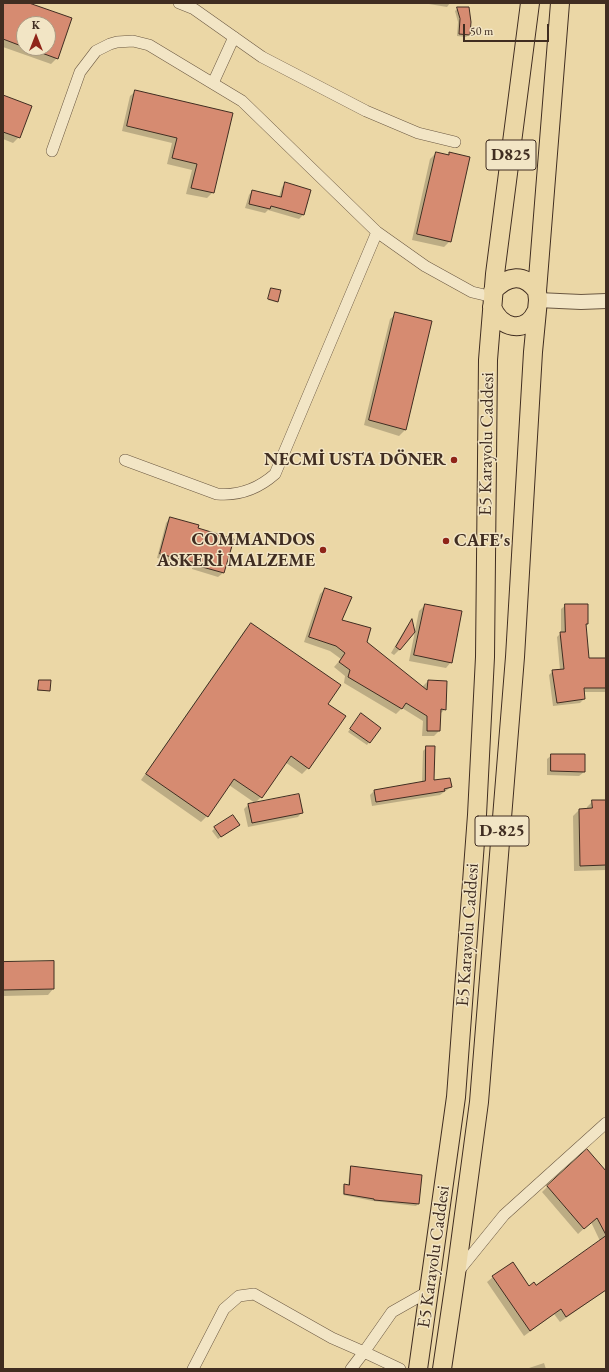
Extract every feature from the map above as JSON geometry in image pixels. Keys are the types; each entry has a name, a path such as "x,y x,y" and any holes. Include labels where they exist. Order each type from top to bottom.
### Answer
{"highway":[{"name":"E5 Karayolu Caddesi","path":"418,1369 456,1097 477,816 485,657 488,360 493,298 530,3"},
{"name":"E5 Karayolu Caddesi","path":"442,1369 479,1102 515,657 537,301 560,3"},
{"path":"512,278 520,278 527,281 533,285 537,301 533,319 520,326 505,324 499,320 495,314 493,298 505,281 512,278"}],"street":[{"path":"179,3 194,9 262,57 366,111 418,133 455,142"},
{"path":"213,83 234,37"},
{"path":"52,151 80,72 96,52 110,44 117,42 133,41 149,45 242,101 377,232 425,266 472,292 493,298"},
{"path":"125,460 218,494 227,495 254,489 275,474 377,232"},
{"path":"537,301 606,301"},
{"path":"456,1274 504,1215 606,1123"},
{"path":"351,1369 392,1312 429,1291"},
{"path":"193,1369 224,1309 239,1296 254,1294 332,1338 400,1369"}],"building":[{"path":"3,3 29,3 72,18 58,59 50,56 56,56 56,16 16,16 16,44 3,39"},
{"path":"457,7 469,7 471,22 470,35 459,34 460,19"},
{"path":"135,90 233,113 214,193 191,188 197,164 172,158 177,138 127,126"},
{"path":"3,95 32,106 20,138 3,132"},
{"path":"436,152 449,155 449,152 470,157 451,242 417,234"},
{"path":"285,182 311,190 304,215 271,206 270,209 249,204 252,190 281,197"},
{"path":"271,288 281,290 278,302 268,299"},
{"path":"395,312 432,321 406,430 369,420"},
{"path":"170,517 199,525 198,528 234,539 224,573 195,565 196,563 160,554"},
{"path":"325,588 352,597 342,620 371,628 367,642 427,690 428,680 447,681 446,710 441,709 440,731 427,731 427,716 406,703 402,709 348,677 350,670 339,662 345,653 336,646 309,637"},
{"path":"425,604 462,611 452,663 414,655"},
{"path":"565,604 588,604 588,624 586,624 589,658 606,658 606,688 584,688 585,699 557,703 552,670 564,669 560,632 565,632"},
{"path":"412,619 415,632 400,650 396,647"},
{"path":"251,623 341,685 328,704 346,716 309,769 291,756 262,798 234,779 208,817 146,774"},
{"path":"39,680 51,680 50,691 38,690"},
{"path":"361,713 381,728 370,743 350,729"},
{"path":"426,746 435,746 434,780 450,778 452,787 444,789 445,791 376,802 374,790 425,781"},
{"path":"551,754 585,754 585,772 551,771"},
{"path":"299,794 303,813 252,823 248,804"},
{"path":"592,800 606,800 606,865 580,866 579,809 592,808"},
{"path":"233,815 240,825 221,837 214,827"},
{"path":"54,961 54,989 3,990 3,962"},
{"path":"587,1149 606,1171 606,1235 597,1218 584,1229 547,1186"},
{"path":"351,1166 422,1175 419,1204 374,1200 344,1194 344,1184 349,1185"},
{"path":"606,1236 606,1290 566,1317 561,1309 530,1331 492,1276 513,1262 529,1286 534,1282 536,1285"}],"place":[{"name":"NECMİ USTA DÖNER","path":"454,460"},
{"name":"CAFE's","path":"446,541"},
{"name":"COMMANDOS ASKERİ MALZEME","path":"323,550"}]}
